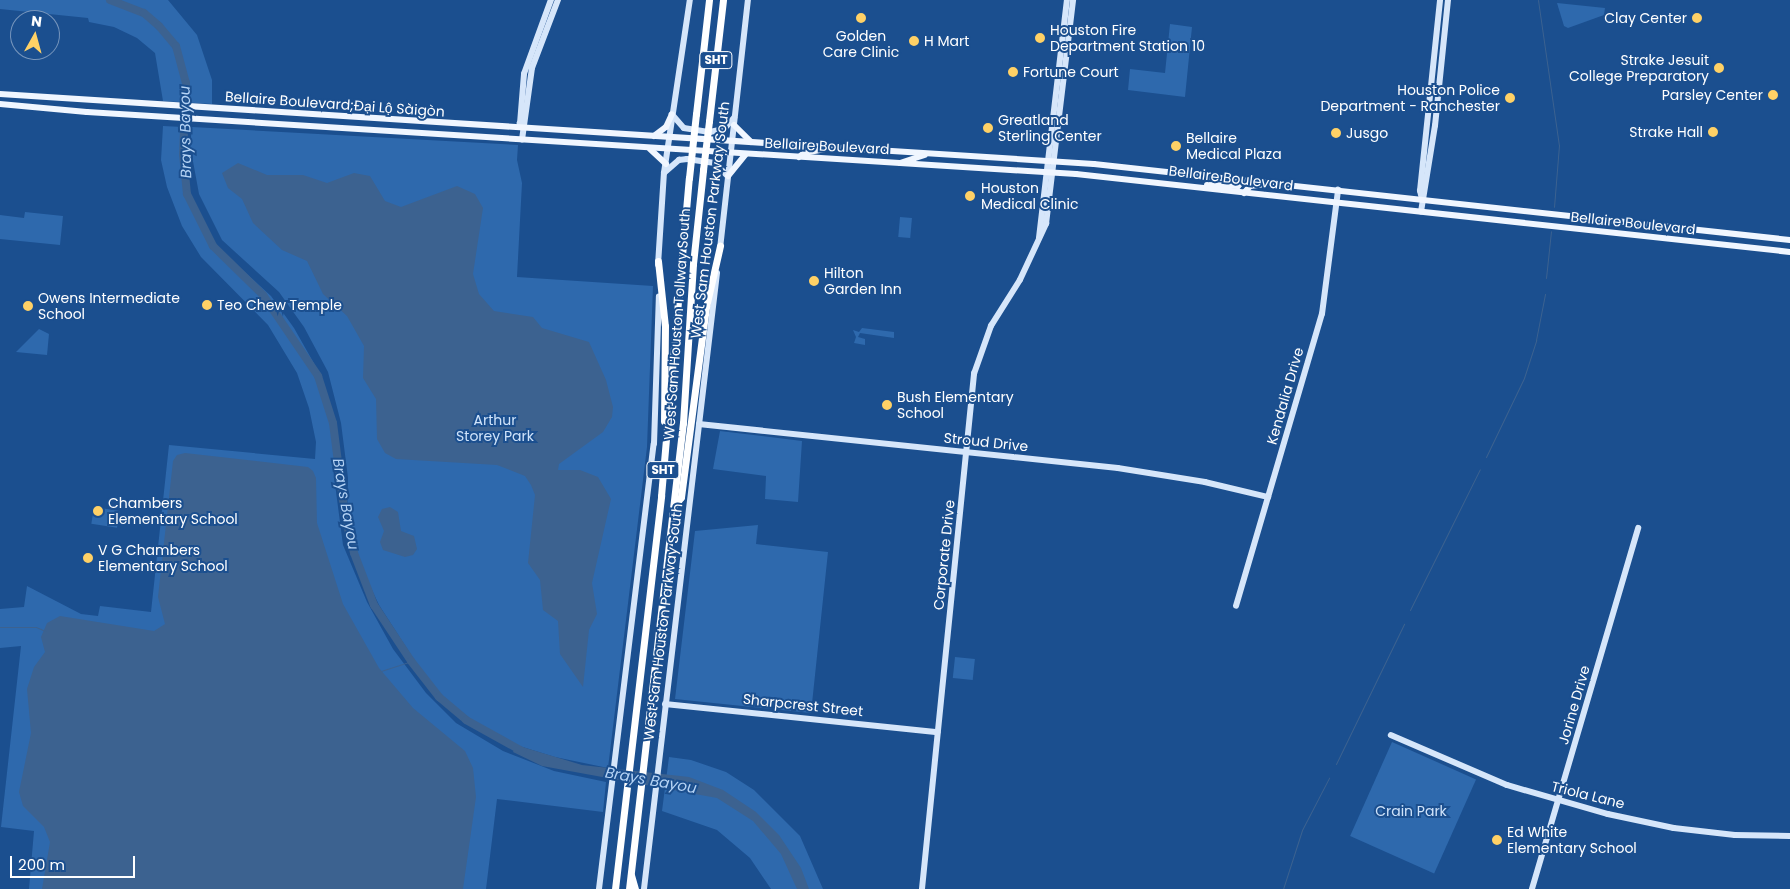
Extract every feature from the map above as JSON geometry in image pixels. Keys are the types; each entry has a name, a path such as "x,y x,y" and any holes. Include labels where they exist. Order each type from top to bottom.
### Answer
{"highway":[{"name":"West Sam Houston Tollway South","path":"615,889 628,794 665,451 688,178 709,0"},
{"name":"West Sam Houston Tollway South","path":"629,889 674,506 703,170 723,0"},
{"path":"674,506 681,497 706,306 720,246"},
{"path":"658,261 665,326 665,451"},
{"path":"609,889 617,870"},
{"path":"631,874 635,889"}],"main road":[{"name":"Bellaire Boulevard;Đại Lộ Sàigòn","path":"0,94 669,137"},
{"name":"Bellaire Boulevard;Đại Lộ Sàigòn","path":"0,104 154,117 668,149"},
{"path":"154,117 155,105"},
{"path":"654,136 664,129 672,114"},
{"path":"341,129 342,117"},
{"path":"734,125 752,143"},
{"name":"Bellaire Boulevard","path":"669,137 1125,166 1790,240"},
{"path":"649,148 666,164"},
{"path":"799,157 804,153 826,148"},
{"name":"Bellaire Boulevard","path":"668,149 1124,178 1790,252"},
{"path":"870,162 898,158 902,153"},
{"path":"728,176 746,154"},
{"path":"899,163 926,154"},
{"path":"1124,178 1125,166"},
{"path":"1193,186 1238,186 1244,180"},
{"path":"1244,192 1250,186 1268,186 1274,183"},
{"path":"1662,238 1664,226"},
{"path":"1742,247 1743,235"}],"street":[{"path":"522,140 533,56 551,0"},
{"path":"533,56 558,0"},
{"path":"599,889 654,444 658,261 664,173 690,0"},
{"name":"West Sam Houston Parkway South","path":"644,889 748,0"},
{"name":"Corporate Drive","path":"922,889 974,374 982,348 1040,238 1051,173 1067,0"},
{"name":"Corporate Drive","path":"1052,161 1073,0"},
{"path":"1422,199 1420,193 1423,157 1440,0"},
{"path":"1421,212 1435,126 1448,0"},
{"path":"672,114 684,128 710,132 724,129 734,118"},
{"path":"1426,125 1435,126"},
{"path":"1423,157 1430,158"},
{"path":"664,173 674,164 687,159 715,163 728,176"},
{"name":"Kendalia Drive","path":"1236,606 1325,300 1338,190"},
{"name":"Stroud Drive","path":"699,424 1155,473 1268,497"},
{"name":"Jorine Drive","path":"1532,889 1638,528"},
{"name":"Sharpcrest Street","path":"665,704 938,732"},
{"name":"Triola Lane","path":"1391,735 1474,773 1559,801 1674,828 1735,835 1790,836"}],"green space":[{"path":"0,0 168,0 197,35 212,80 212,104 163,101 155,53 137,38 114,27 89,22 88,18 60,15 60,10 0,9"},
{"path":"1557,3 1605,8 1604,15 1568,28 1564,26"},
{"path":"1170,24 1192,27 1185,97 1128,90 1130,69 1165,73"},
{"path":"163,126 183,127 183,165 190,193 212,242 271,296 294,328 320,374 334,423 339,461 332,461 343,545 367,602 393,649 426,693 456,723 503,751 554,771 606,782 603,812 497,799 486,889 29,889 34,831 1,827 21,646 0,648 0,609 24,607 27,586 81,614 98,616 100,606 151,612 169,445 315,459 316,442 309,408 297,373 268,325 201,257 182,226 167,187 161,160"},
{"name":"Arthur Storey Park","path":"192,127 518,145 517,160 522,183 517,277 653,286 647,447 608,768 555,757 516,745 470,720 441,696 415,661 379,605 355,554 347,517 348,478 341,423 328,372 304,327 279,292 222,240 199,194 190,145"},
{"path":"25,212 63,216 60,245 0,239 0,215 24,218"},
{"path":"900,217 912,218 910,238 898,237"},
{"path":"862,328 894,332 894,338 860,333 858,337 865,339 865,345 854,343 856,337 853,330 859,332"},
{"path":"39,329 49,334 47,355 16,352"},
{"path":"720,431 802,441 798,502 765,499 766,476 713,469"},
{"path":"94,507 120,511 117,528 91,524"},
{"path":"758,525 756,544 828,552 811,713 675,699 695,531"},
{"path":"955,657 975,659 973,680 953,678"},
{"name":"Crain Park","path":"1392,742 1476,779 1434,874 1350,836"},
{"path":"669,757 691,760 726,772 754,790 800,836 823,889 771,889 750,858 717,830 662,811"}],"water":[{"path":"238,163 267,175 303,175 327,183 354,173 370,176 385,201 401,207 457,186 475,194 483,208 473,274 479,294 494,311 533,317 542,328 589,342 606,380 613,407 612,417 603,432 559,464 558,470 580,470 598,477 611,499 592,583 597,614 589,630 583,687 560,654 558,621 543,610 540,580 528,563 535,495 531,485 525,476 497,465 396,459 385,453 377,439 376,399 363,378 364,346 347,316 323,294 307,261 282,250 253,223 242,199 228,188 222,173"},
{"path":"185,453 308,467 313,471 316,478 317,523 343,604 379,668 413,708 465,751 473,768 476,797 463,889 42,889 50,842 44,827 23,806 19,792 31,733 27,689 34,667 45,652 41,637 47,623 60,616 154,631 165,624 158,597 173,461 177,455"},
{"path":"390,507 398,512 401,531 414,536 417,549 413,555 405,557 383,550 380,542 384,531 378,517 382,509"},
{"path":"516,745 582,765 689,777 723,790 756,812 779,835 801,868 809,889 797,889 781,854 753,821 717,798 542,766 513,752"}],"waterway":[{"name":"Brays Bayou","path":"110,0 144,13 159,26 176,46 186,83 183,154 187,194 213,246 263,295 318,376 333,423 345,517 354,553 374,605 411,661 439,697 466,720 522,751"},
{"path":"1538,0 1559,145 1554,207"},
{"path":"1546,278 1551,231"},
{"path":"1486,457 1524,378 1536,340 1545,294"},
{"path":"1410,610 1480,469"},
{"path":"1336,764 1404,624"},
{"path":"0,627 36,627 45,631"},
{"path":"381,671 411,661"},
{"path":"1283,889 1302,830 1329,778"}],"place":[{"name":"Golden Care Clinic","path":"861,18"},
{"name":"Clay Center","path":"1697,18"},
{"name":"Houston Fire Department Station 10","path":"1040,38"},
{"name":"H Mart","path":"914,41"},
{"name":"Strake Jesuit College Preparatory","path":"1719,68"},
{"name":"Fortune Court","path":"1013,72"},
{"name":"Parsley Center","path":"1773,95"},
{"name":"Houston Police Department - Ranchester","path":"1510,98"},
{"name":"Greatland Sterling Center","path":"988,128"},
{"name":"Strake Hall","path":"1713,132"},
{"name":"Jusgo","path":"1336,133"},
{"name":"Bellaire Medical Plaza","path":"1176,146"},
{"name":"Houston Medical Clinic","path":"970,196"},
{"name":"Hilton Garden Inn","path":"814,281"},
{"name":"Teo Chew Temple","path":"207,305"},
{"name":"Owens Intermediate School","path":"28,306"},
{"name":"Bush Elementary School","path":"887,405"},
{"name":"Chambers Elementary School","path":"98,511"},
{"name":"V G Chambers Elementary School","path":"88,558"},
{"name":"Ed White Elementary School","path":"1497,840"}]}
